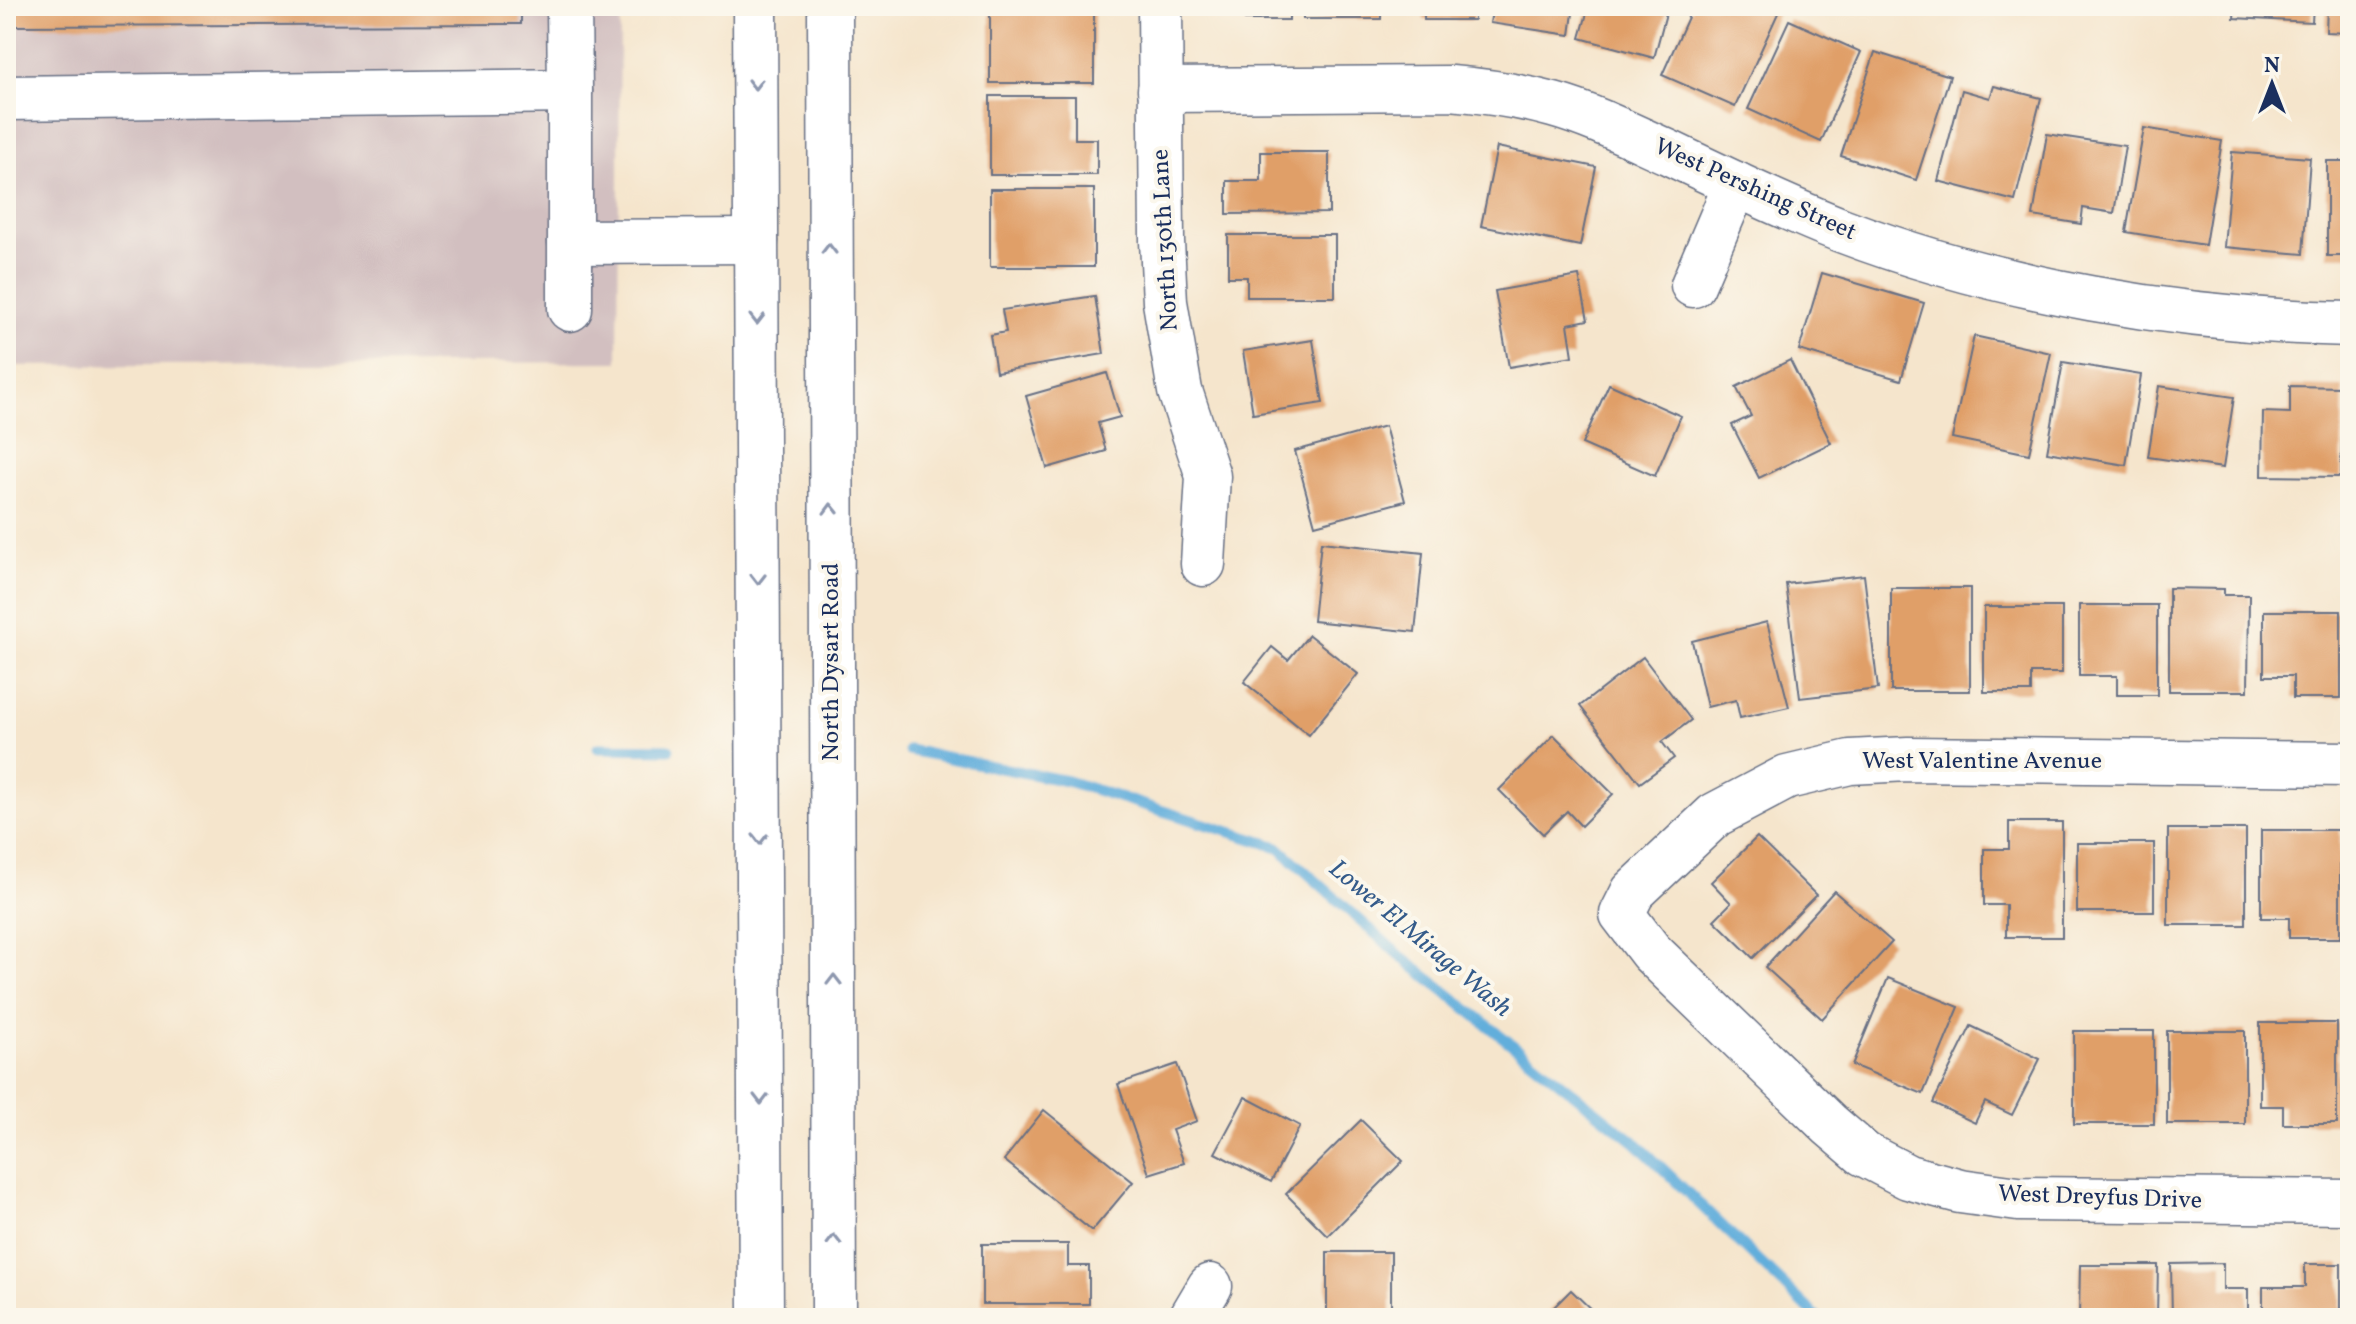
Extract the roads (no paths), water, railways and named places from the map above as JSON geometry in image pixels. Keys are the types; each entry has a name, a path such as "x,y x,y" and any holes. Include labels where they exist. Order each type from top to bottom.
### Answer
{"street":[{"path":"569,6 570,309"},
{"path":"755,6 761,1318"},
{"name":"North Dysart Road","path":"830,6 834,1318"},
{"name":"North 130th Lane","path":"1160,6 1165,302 1180,391 1208,476 1203,564"},
{"name":"West Pershing Street","path":"1160,90 1451,88 1498,93 1554,105 1604,123 1840,230 1910,254 2072,294 2162,310 2231,318 2350,324"},
{"path":"6,98 570,91"},
{"path":"1693,285 1736,184"},
{"path":"570,242 756,241"},
{"name":"West Valentine Avenue","path":"1622,914 1633,892 1715,815 1787,777 1850,762 1908,759 2350,764"},
{"name":"West Dreyfus Drive","path":"1622,914 1651,952 1830,1125 1864,1154 1908,1177 1960,1191 2018,1199 2350,1202"}],"waterway":[{"path":"598,748 669,749"},
{"name":"Lower El Mirage Wash","path":"909,750 1067,781 1278,847 1398,954 1636,1143 1818,1318"}]}
